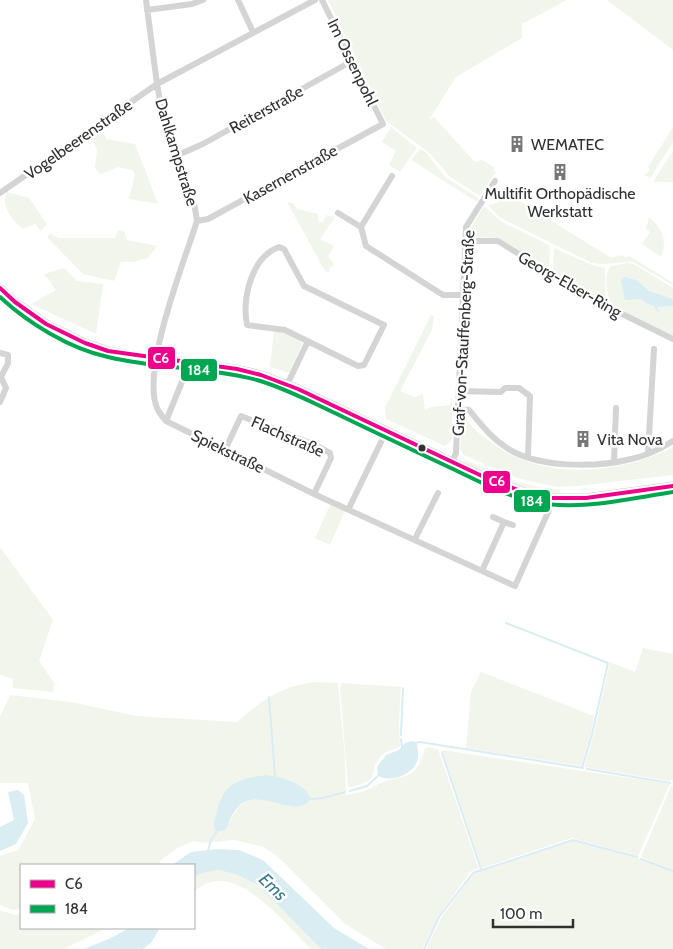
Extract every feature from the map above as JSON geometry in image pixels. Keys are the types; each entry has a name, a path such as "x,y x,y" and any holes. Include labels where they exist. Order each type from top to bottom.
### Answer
{"main road":[{"path":"0,288 32,315 70,337 108,351 237,369 261,375 287,385 512,489 531,495 551,498 586,498 673,486"}],"street":[{"name":"Dahlkampstraße","path":"146,0 161,106 195,208 197,221 159,339 156,359"},
{"path":"147,10 192,4 203,0"},
{"path":"238,0 253,32"},
{"name":"Vogelbeerenstraße","path":"0,194 157,84 315,0"},
{"name":"Im Ossenpohl","path":"322,0 383,124"},
{"name":"Reiterstraße","path":"178,155 203,144 352,61"},
{"name":"Kasernenstraße","path":"197,221 208,219 383,124"},
{"path":"361,227 392,176"},
{"name":"Graf-von-Stauffenberg-Straße","path":"452,462 456,453 466,227 495,181"},
{"path":"338,213 361,227 366,246 443,295 463,295"},
{"name":"Georg-Elser-Ring","path":"466,241 498,241 608,307 673,339"},
{"path":"279,247 284,249 304,286 384,325 364,365 358,366 308,341 284,330 247,325 247,289 256,266 274,249 279,247"},
{"path":"287,385 308,341"},
{"path":"648,453 654,349"},
{"path":"0,353 8,355 8,363 1,375 6,388 0,402"},
{"path":"156,359 154,396 157,409 166,421"},
{"path":"166,421 186,372"},
{"path":"459,392 500,392 505,388 519,388 530,396 528,457"},
{"path":"614,462 616,408"},
{"path":"458,409 469,410 497,441 509,449 528,457 548,462 580,465 614,462 648,453 673,441"},
{"name":"Flachstraße","path":"225,450 241,416 315,445 330,453 331,458 314,494"},
{"name":"Spiekstraße","path":"166,421 314,494 349,508 515,586 550,510 551,498"},
{"path":"349,508 384,438"},
{"path":"415,539 438,492"},
{"path":"493,517 513,525"},
{"path":"482,571 504,522"}],"shaded area":[{"path":"328,0 567,0 522,24 522,38 456,77 429,120 434,117 475,162 482,160 495,168 493,170 496,172 480,196 449,176 431,154 386,121"},
{"path":"607,0 673,0 673,50"},
{"path":"101,124 106,139 135,144 158,204 129,199 135,174 132,170 118,167 102,174 95,168 97,150 89,133"},
{"path":"391,127 417,148 400,172 389,165 396,151 382,142"},
{"path":"673,127 673,142 650,178 644,175 650,170 648,167"},
{"path":"421,149 445,177 479,198 477,202 411,160"},
{"path":"673,151 673,182 653,182"},
{"path":"7,192 29,198 47,224 41,231 35,224 23,229 12,218 5,203"},
{"path":"505,192 611,258 622,255 626,258 628,255 673,283 673,285 633,262 600,264 590,262 499,217 488,205 497,203"},
{"path":"287,202 293,203 297,209 318,214 319,222 323,222 326,215 335,217 320,239 334,246 328,256 334,264 330,268 329,273 325,271"},
{"path":"484,206 502,222 549,245 549,269 499,238 469,237 470,229"},
{"path":"649,217 660,230 664,240 661,257 642,244 650,232 646,229"},
{"path":"118,230 124,231 127,240 157,246 148,258 133,262 121,262 114,281 83,274 47,237 50,234 59,238 115,238"},
{"path":"554,248 592,265 605,268 606,303 553,272"},
{"path":"628,263 634,264 673,288 673,299 649,291 637,280 630,278 633,300 641,299 652,305 673,306 673,337 611,306 606,286 608,270 611,266"},
{"path":"64,268 77,281 103,284 96,334 31,304 56,290 44,274"},
{"path":"431,315 434,316 432,330 400,391 415,397 423,394 425,410 431,407 450,405 452,398 452,440 445,446 386,419 385,408"},
{"path":"274,331 293,336 302,344 289,373 270,367"},
{"path":"463,415 487,439 507,453 529,462 553,468 578,470 603,468 628,464 651,457 673,447 673,475 557,487 517,478 464,455 460,450"},
{"path":"463,459 516,481 560,490 561,495 526,490 466,465"},
{"path":"330,505 345,511 330,545 315,538"},
{"path":"0,547 53,620 39,661 54,683 53,692 13,688 13,679 0,675"},
{"path":"643,648 673,654 673,779 669,781 584,767 594,733 610,662 635,672"},
{"path":"481,672 594,716 581,766 466,748 471,692"},
{"path":"314,682 338,683 345,758 346,795 370,789 382,782 411,774 422,758 425,748 438,749 479,869 471,871 438,917 422,949 386,949 345,924 277,856 263,847 234,840 204,843 194,841 177,848 159,864 20,864 20,909 12,910 0,905 0,856 18,850 35,819 28,783 0,783 0,717 10,695 71,702 136,716 237,722 255,707 291,687","holes":["265,775 291,807 269,800 254,799 241,805 223,831 214,825 221,797 237,781"]},
{"path":"342,683 401,687 400,747 382,755 377,761 371,779 359,785 348,787 340,688"},
{"path":"442,750 670,784 638,856 572,838 482,868"},
{"path":"671,786 673,788 673,870 641,857"},
{"path":"573,841 637,858 673,872 673,949 426,949 441,918 473,874"},
{"path":"218,870 235,874 258,885 321,949 311,949 273,910 241,887 225,881 209,883 195,891 195,877"},
{"path":"0,910 15,915 20,914 20,929 105,929 64,949 0,949"}],"water":[{"path":"624,277 637,280 649,291 673,299 673,306 657,307 641,299 625,300 621,281"},
{"path":"416,742 418,757 417,762 410,771 400,777 388,779 378,775 377,767 386,755 399,750 405,743"},
{"path":"265,775 285,779 299,785 308,794 310,799 304,805 297,807 268,801 249,800 238,807 226,829 216,831 214,826 220,802 228,789 233,784 247,778"},
{"path":"18,790 24,795 28,823 16,844 0,851 0,827 14,820 8,792"},
{"name":"Ems","path":"217,849 239,850 263,860 334,928 369,949 321,949 258,885 235,874 218,870 195,877 195,864 173,864 191,852"},
{"path":"127,929 159,929 151,943 143,949 84,949"}],"waterway":[{"path":"655,306 658,311"},
{"path":"506,623 608,663 592,734 582,768"},
{"path":"401,735 403,688"},
{"path":"269,697 275,776"},
{"path":"401,739 402,747"},
{"path":"415,743 420,742 583,768"},
{"path":"442,753 481,869"},
{"path":"587,769 670,783"},
{"path":"350,791 367,786 380,774"},
{"path":"310,799 323,798 345,792"},
{"path":"208,851 211,840 217,831"},
{"path":"424,949 439,917 473,873 573,840 637,857"},
{"path":"641,859 673,871"}],"transit line":[{"name":"C6","path":"0,288 15,302 46,324 85,343 108,351 237,369 261,375 298,389 482,476 531,495 551,498 586,498 673,486"},
{"name":"184","path":"0,297 36,325 79,348 127,361 220,373 267,383 308,400 521,499 547,504 583,505 673,492"}],"place":[{"name":"WEMATEC","path":"517,144"},
{"name":"Multifit Orthopädische Werkstatt","path":"560,172"},
{"name":"Vita Nova","path":"583,439"}]}
